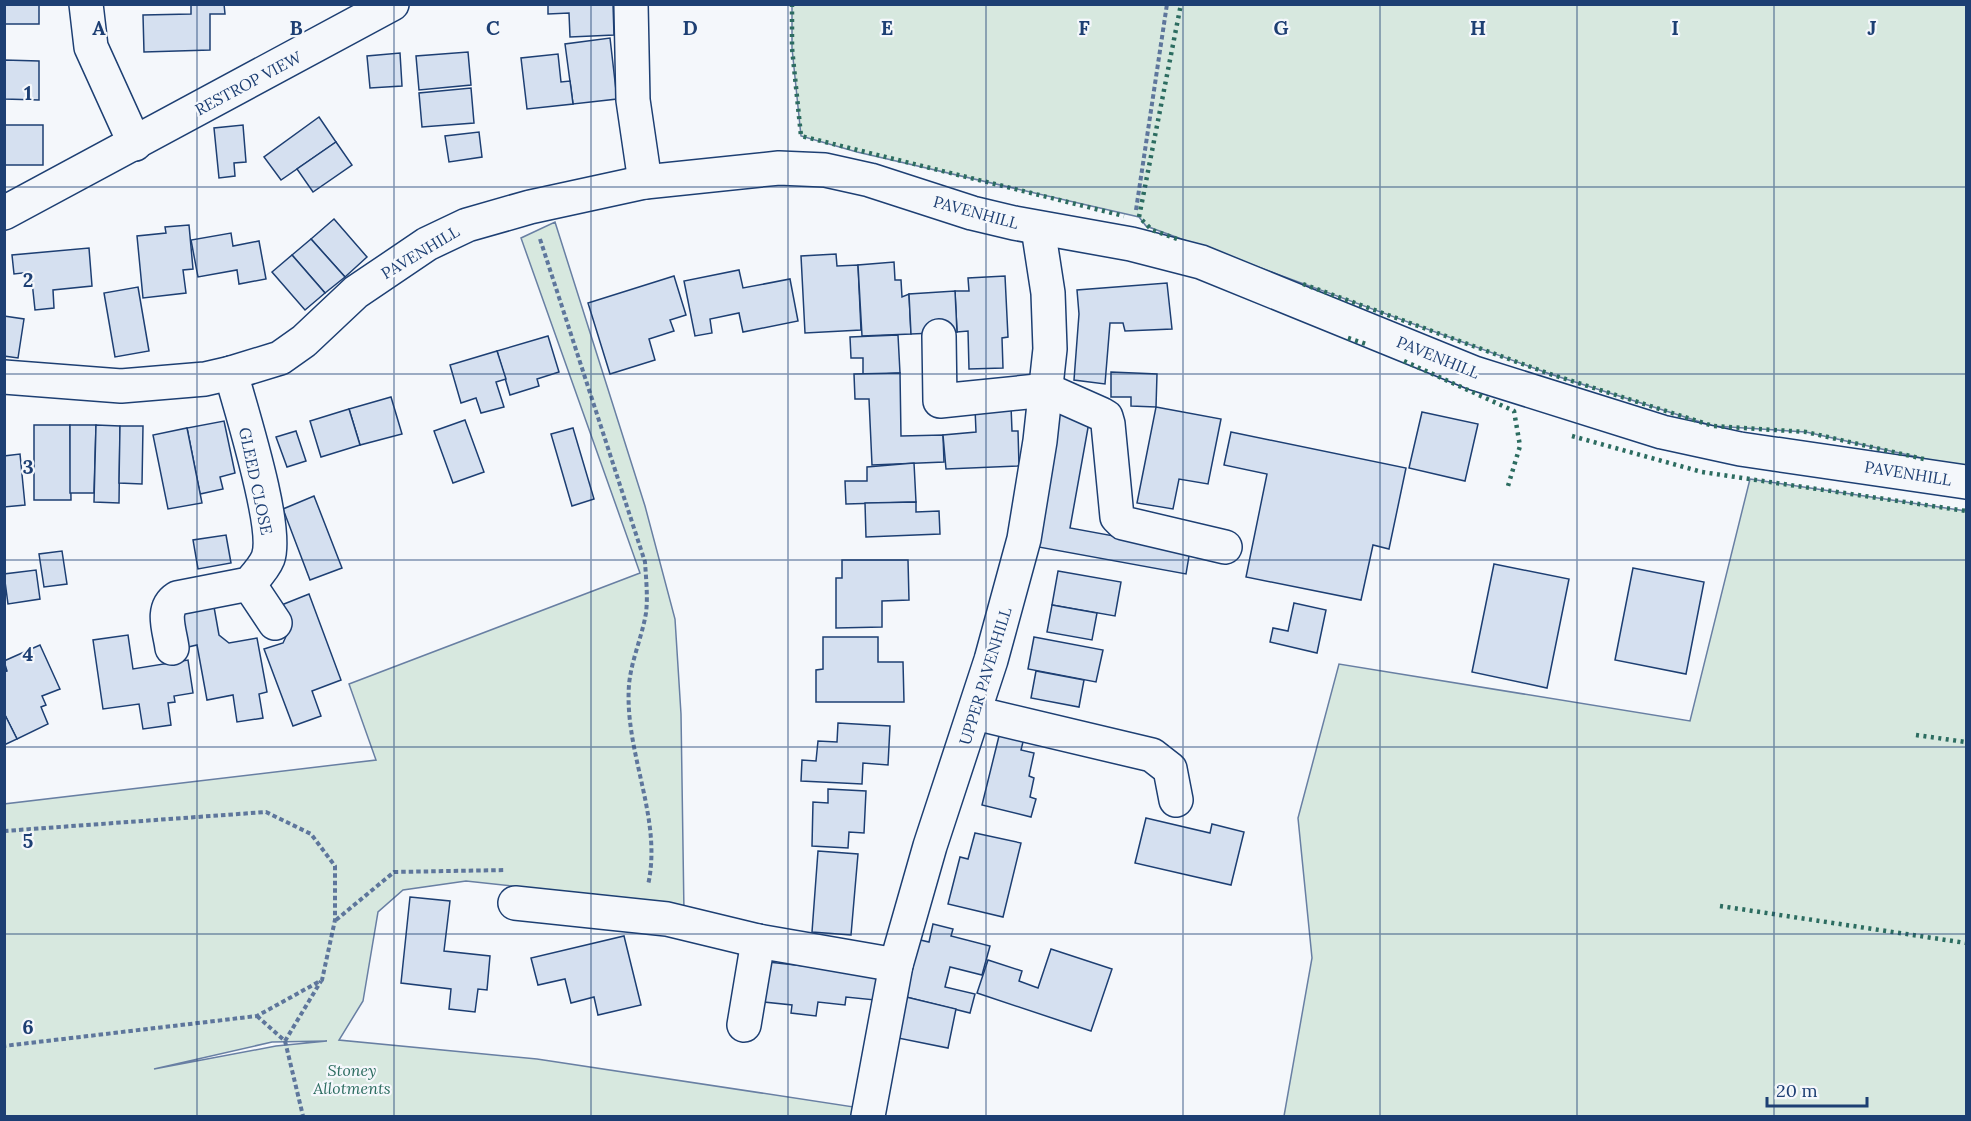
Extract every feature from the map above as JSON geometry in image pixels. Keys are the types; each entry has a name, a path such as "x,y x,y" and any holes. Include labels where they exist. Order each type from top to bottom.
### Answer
{"street":[{"path":"86,4 88,30 95,57 135,144"},
{"name":"RESTROP VIEW","path":"4,213 392,4"},
{"path":"631,4 630,72 645,182"},
{"name":"PAVENHILL","path":"4,377 121,386 205,379 231,373 279,358 304,341 356,292 427,244 467,225 530,207 645,182 779,168 825,170 870,180 972,213 1038,228 1131,244 1201,262 1474,373 1662,432 1740,449 1966,482"},
{"name":"UPPER PAVENHILL","path":"867,1116 896,965 930,846 975,713 1024,539 1047,390 1050,349 1048,293 1038,228"},
{"path":"939,336 940,401 1047,390 1106,417 1117,517 1123,523 1225,547"},
{"name":"GLEED CLOSE","path":"231,373 270,532 268,557 249,584"},
{"path":"172,648 166,609 177,598 249,584 275,623"},
{"path":"975,713 1152,755 1170,769 1176,800"},
{"path":"515,903 661,918 758,940 896,965"},
{"path":"744,1024 758,940"}],"path":[{"path":"1131,244 1167,4"},
{"path":"530,207 645,562 646,610 629,685 632,744 646,801 653,864 648,886"},
{"path":"4,831 266,812 311,834 335,866 336,920 322,980 285,1041"},
{"path":"4,1046 257,1017 322,980"},
{"path":"257,1017 285,1041 303,1116"}],"green space":[{"path":"792,5 1966,5 1966,468 1806,432 1713,426 1550,374 1146,226 1139,217 857,152 801,136 792,48"},
{"name":"Stoney Allotments","path":"555,222 645,506 675,619 681,714 684,913 602,896 466,881 403,890 378,912 363,1001 339,1040 537,1059 854,1107 851,1116 5,1116 4,804 376,760 349,684 640,573 521,238","holes":["327,1041 276,1046 154,1069 272,1042"]},
{"path":"1750,479 1966,511 1966,1116 1284,1116 1312,958 1298,818 1339,664 1690,721"}],"building":[{"path":"4,4 39,4 39,24 4,24"},
{"path":"191,4 224,4 225,14 210,14 210,50 144,52 143,15 191,14"},
{"path":"548,4 613,4 614,35 570,37 569,13 548,14"},
{"path":"610,38 617,99 573,104 565,44"},
{"path":"468,52 471,85 419,90 416,56"},
{"path":"400,53 402,86 370,88 367,56"},
{"path":"558,54 561,82 570,81 573,104 527,109 521,58"},
{"path":"4,60 39,61 39,100 4,99"},
{"path":"471,88 474,123 422,127 419,93"},
{"path":"319,117 336,142 281,180 264,157"},
{"path":"4,125 43,125 43,165 4,165"},
{"path":"243,125 246,162 234,163 235,176 219,178 214,128"},
{"path":"479,132 482,157 449,162 445,136"},
{"path":"336,142 352,165 313,192 297,169"},
{"path":"334,219 367,257 345,277 311,239"},
{"path":"189,225 193,269 183,270 186,293 143,298 137,236 166,233 165,227"},
{"path":"231,233 233,246 259,241 266,279 239,284 237,270 198,277 191,240"},
{"path":"311,239 345,277 325,293 292,255"},
{"path":"89,248 92,286 53,290 54,308 35,310 31,272 14,274 12,255"},
{"path":"836,254 837,266 858,265 861,330 805,333 801,256"},
{"path":"292,255 325,293 305,310 272,272"},
{"path":"894,262 895,280 901,280 902,297 909,294 911,334 862,336 858,265"},
{"path":"739,270 743,288 790,279 798,321 743,332 739,313 710,319 712,333 695,336 684,281"},
{"path":"674,276 686,315 670,320 674,331 649,339 655,360 610,374 588,303"},
{"path":"1005,276 1008,337 1002,338 1003,368 969,369 968,331 957,332 955,291 969,291 968,278"},
{"path":"1167,283 1172,329 1125,331 1123,323 1110,323 1105,384 1074,380 1079,314 1077,290"},
{"path":"138,287 149,351 115,357 104,293"},
{"path":"955,291 957,332 911,334 909,294"},
{"path":"4,316 24,319 18,358 4,356"},
{"path":"898,335 900,373 863,375 863,358 851,358 850,337"},
{"path":"548,336 559,372 537,379 539,386 510,395 497,351"},
{"path":"497,351 506,379 496,382 504,407 481,413 476,398 461,403 450,365"},
{"path":"1111,372 1157,374 1156,407 1131,406 1131,397 1111,397"},
{"path":"900,373 901,436 943,435 944,462 872,465 869,399 855,399 854,374"},
{"path":"391,397 402,434 360,445 349,409"},
{"path":"1058,405 1091,411 1070,528 1190,550 1186,574 1033,546"},
{"path":"1011,406 1012,431 1018,431 1019,466 946,469 943,435 976,432 975,408"},
{"path":"1156,407 1221,419 1208,484 1179,479 1173,509 1137,503"},
{"path":"349,409 360,445 321,457 310,421"},
{"path":"1422,412 1478,424 1465,481 1409,468"},
{"path":"465,420 484,472 453,483 434,431"},
{"path":"224,421 235,473 220,477 223,489 200,494 187,428"},
{"path":"34,425 70,425 71,500 34,500"},
{"path":"70,425 96,425 94,493 70,493"},
{"path":"96,425 120,426 119,503 94,502"},
{"path":"120,426 143,426 142,484 119,483"},
{"path":"187,428 202,503 168,509 153,435"},
{"path":"573,428 594,499 572,506 551,434"},
{"path":"296,431 306,461 287,467 276,437"},
{"path":"1231,432 1406,468 1389,549 1373,545 1361,600 1246,577 1267,474 1224,465"},
{"path":"20,454 25,505 4,507 4,456"},
{"path":"914,463 916,502 846,504 845,481 867,481 867,467"},
{"path":"314,496 342,568 310,580 283,509"},
{"path":"916,502 916,512 939,511 940,534 866,537 865,503"},
{"path":"226,535 231,563 198,569 193,540"},
{"path":"62,551 67,584 44,587 39,554"},
{"path":"842,560 908,560 909,600 882,601 882,627 836,628 836,578 842,578"},
{"path":"1494,564 1569,579 1547,688 1472,672"},
{"path":"1633,568 1704,582 1686,674 1615,660"},
{"path":"36,570 40,599 8,604 4,574"},
{"path":"1058,571 1121,582 1115,616 1052,605"},
{"path":"309,594 341,680 312,691 321,716 293,726 264,649 283,643 288,632 279,606"},
{"path":"1294,603 1326,610 1317,653 1270,642 1273,628 1288,631"},
{"path":"1052,605 1097,613 1092,640 1047,632"},
{"path":"214,607 219,635 229,643 257,638 267,692 259,694 263,718 237,722 233,695 207,700 197,645 188,647 182,612"},
{"path":"128,635 133,669 188,660 193,693 174,696 175,702 168,703 171,725 143,729 139,704 103,709 93,640"},
{"path":"823,637 878,637 878,662 903,662 904,702 816,702 816,670 823,669"},
{"path":"1034,637 1103,650 1096,682 1028,669"},
{"path":"40,645 60,689 42,696 46,705 41,707 48,724 17,739 4,713 4,672 7,671 4,661"},
{"path":"1036,671 1084,680 1079,707 1031,698"},
{"path":"4,713 17,739 4,745"},
{"path":"838,723 890,726 888,765 863,763 862,784 801,781 802,760 816,761 818,741 837,742"},
{"path":"1000,732 1024,738 1021,750 1034,753 1029,776 1034,778 1030,797 1036,799 1031,817 982,805"},
{"path":"828,789 866,791 864,833 849,832 848,848 812,846 813,802 828,803"},
{"path":"1146,818 1210,833 1212,824 1244,832 1231,885 1135,863"},
{"path":"975,833 1021,843 1003,917 948,904 960,857 968,859"},
{"path":"818,851 858,854 851,935 812,932"},
{"path":"410,897 450,901 444,951 490,956 487,990 478,989 475,1012 449,1009 451,989 401,983"},
{"path":"933,924 953,929 951,936 990,946 982,975 950,967 945,987 975,994 970,1013 902,996 916,939 929,942"},
{"path":"624,936 641,1005 598,1015 594,997 571,1003 565,979 538,985 531,958"},
{"path":"1051,949 1112,969 1091,1031 977,993 988,960 1022,971 1019,981 1038,988"},
{"path":"768,962 878,974 875,1000 846,997 845,1005 818,1002 816,1016 791,1013 792,1005 764,1002"},
{"path":"902,996 956,1009 948,1048 893,1037"}],"hedge":[{"path":"792,4 792,48 801,136 1124,216"},
{"path":"1177,239 1152,230 1139,217 1181,4"},
{"path":"1303,284 1550,374 1713,426 1806,432 1928,460"},
{"path":"1348,338 1366,344"},
{"path":"1404,361 1514,411 1520,446 1508,486"},
{"path":"1572,436 1702,472 1966,511"},
{"path":"1916,735 1966,742"},
{"path":"1720,906 1966,943"}]}
